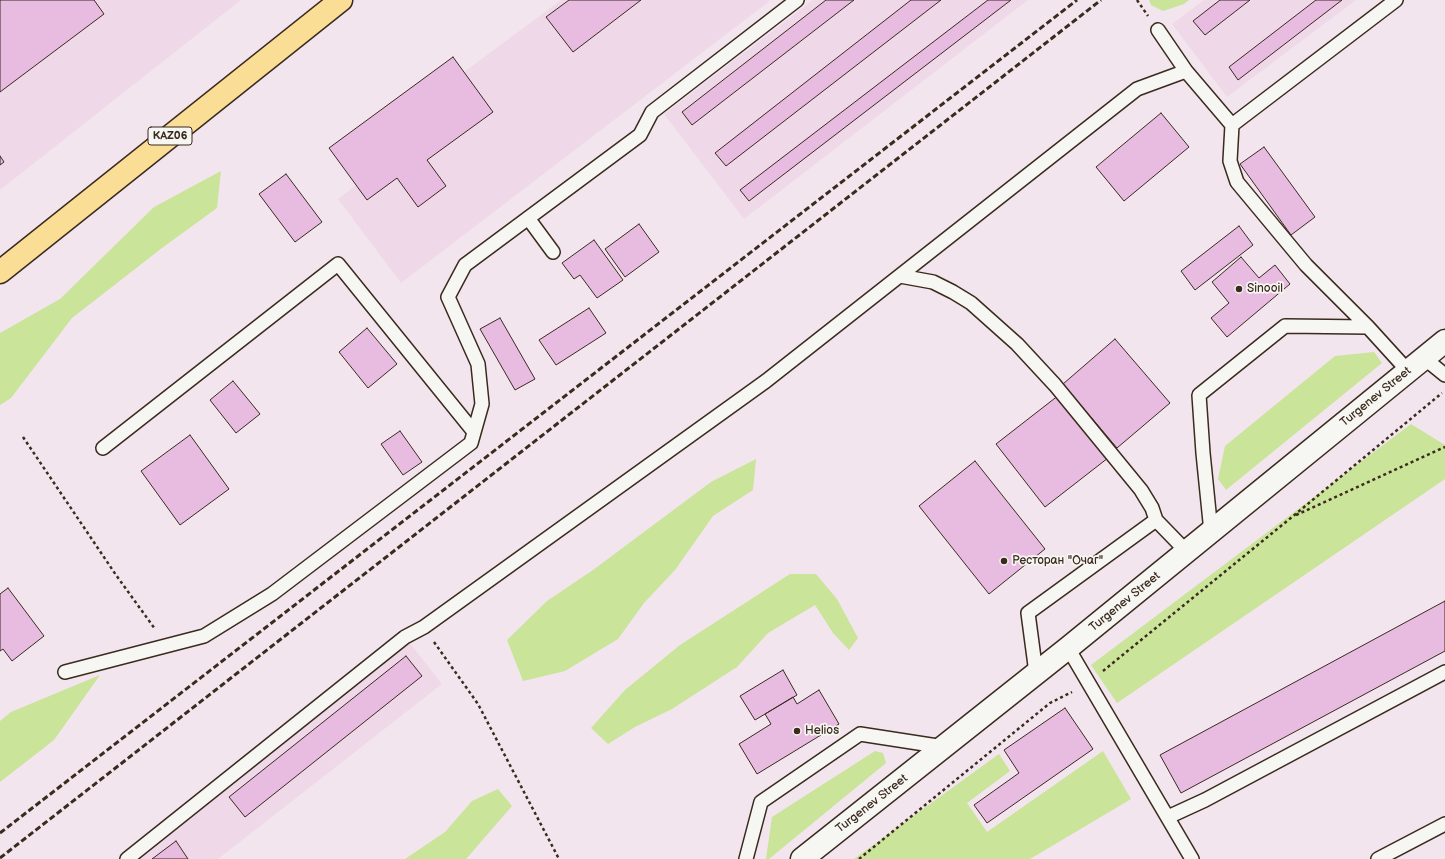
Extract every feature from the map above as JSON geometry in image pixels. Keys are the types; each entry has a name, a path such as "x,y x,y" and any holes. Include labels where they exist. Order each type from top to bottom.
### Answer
{"highway":[{"name":"KАZ06","path":"0,272 341,0"}],"main road":[{"name":"Turgenev Street","path":"802,859 1068,648 1445,341"}],"lane":[{"path":"65,672 204,636 272,594 470,443 482,404 478,364 448,297 465,265 640,135 652,112 797,0"},
{"path":"1232,125 1396,0"},
{"path":"1158,30 1186,71 1232,125 1230,161 1237,182 1306,265 1368,327 1416,365 1445,375"},
{"path":"127,859 405,637 424,628 766,381 1137,89 1186,71"},
{"path":"528,218 553,252"},
{"path":"103,448 338,264 474,432"},
{"path":"900,276 933,282 953,292 971,304 1017,344 1055,385 1141,490 1152,508 1156,520 1187,552"},
{"path":"1211,532 1199,395 1285,326 1368,327"},
{"path":"1036,673 1028,613 1156,520"},
{"path":"1068,648 1192,859"},
{"path":"1168,818 1205,800 1445,672"},
{"path":"746,859 761,802 860,734 944,747"},
{"path":"1378,859 1445,824"}],"path":[{"path":"859,859 1050,703 1088,683 1445,390"},
{"path":"23,437 116,575 167,646"},
{"path":"1292,517 1445,447"},
{"path":"424,628 478,704 559,859"}],"shaded area":[{"path":"0,0 241,0 0,190"},
{"path":"561,0 771,0 401,283 338,199 356,185 329,148 453,57 464,72"},
{"path":"813,0 1028,0 744,219 664,114"},
{"path":"1204,0 1356,0 1227,97 1172,24"},
{"path":"405,637 442,684 218,859 127,859"}],"green space":[{"path":"1149,0 1189,0 1184,4 1163,11 1151,5"},
{"path":"221,171 217,208 162,248 72,318 11,398 0,405 0,333 60,299 154,207"},
{"path":"1374,352 1382,363 1226,490 1218,479 1225,446 1335,356"},
{"path":"1411,424 1445,445 1445,479 1117,703 1091,665"},
{"path":"756,459 753,490 713,516 675,570 644,603 618,639 565,671 523,681 507,640 547,601 593,570 711,482"},
{"path":"790,574 816,574 837,599 858,638 849,650 833,633 815,605 768,633 737,667 672,709 635,727 608,744 591,728 625,690 680,645"},
{"path":"100,675 54,740 0,782 0,721 11,712"},
{"path":"875,751 883,753 886,763 769,859 766,859 772,817"},
{"path":"1103,751 1131,799 1030,859 854,859 999,754 1010,771 967,803 987,832"},
{"path":"498,789 512,806 466,859 405,859 445,832 472,801"}],"building":[{"path":"0,0 94,0 104,14 0,92"},
{"path":"569,0 641,0 573,52 546,17"},
{"path":"826,0 854,0 692,125 682,112"},
{"path":"911,0 941,0 726,166 715,153"},
{"path":"988,0 1011,0 749,201 740,190"},
{"path":"1220,0 1250,0 1205,35 1193,21"},
{"path":"1316,0 1342,0 1238,80 1229,67"},
{"path":"453,57 493,112 427,160 446,186 418,207 397,178 367,200 329,148"},
{"path":"1161,113 1189,147 1124,201 1096,167"},
{"path":"1264,147 1315,217 1291,235 1240,164"},
{"path":"0,156 4,162 0,165"},
{"path":"286,174 322,222 295,242 259,194"},
{"path":"639,224 659,252 625,277 605,249"},
{"path":"1239,226 1253,245 1195,290 1181,271"},
{"path":"594,240 623,280 597,298 580,275 574,279 562,263"},
{"path":"1241,257 1259,278 1275,265 1290,284 1227,337 1211,318 1229,303 1212,282"},
{"path":"589,308 606,333 556,365 539,340"},
{"path":"500,318 535,379 515,390 480,329"},
{"path":"367,328 397,364 368,388 339,352"},
{"path":"1115,339 1170,403 1117,448 1063,384"},
{"path":"233,381 260,414 236,433 210,400"},
{"path":"1059,395 1108,458 1045,507 996,444"},
{"path":"400,431 422,462 403,475 381,444"},
{"path":"190,435 229,489 180,525 141,471"},
{"path":"975,461 1045,549 989,594 919,506"},
{"path":"8,588 44,636 12,661 3,649 0,651 0,594"},
{"path":"1445,601 1445,651 1181,793 1160,755"},
{"path":"406,656 422,676 245,817 229,797"},
{"path":"783,670 797,695 755,720 740,696"},
{"path":"819,690 839,724 757,774 739,744 771,724 765,714 793,697 797,704"},
{"path":"1065,708 1093,749 987,823 974,805 1019,773 1004,750"},
{"path":"176,841 188,859 152,859"}],"railway":[{"path":"0,833 1077,0"},
{"path":"0,858 1101,0"}],"place":[{"name":"Sinooil","path":"1239,289"},
{"name":"Ресторан \"Очаг\"","path":"1004,561"},
{"name":"Helios","path":"797,731"}]}
